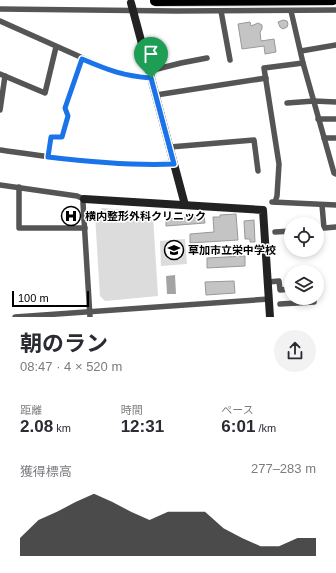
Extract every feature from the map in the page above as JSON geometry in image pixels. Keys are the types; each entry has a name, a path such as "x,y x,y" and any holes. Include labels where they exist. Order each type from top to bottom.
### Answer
{"highway":[{"path":"155,1 333,0"}],"street":[{"path":"273,11 285,0"},
{"path":"132,7 185,205"},
{"path":"0,9 132,7 221,11 336,10"},
{"path":"221,11 230,60"},
{"path":"291,11 318,119 334,174 336,174"},
{"path":"0,21 82,59 114,72 134,77 150,74 181,63 207,58"},
{"path":"301,51 336,45"},
{"path":"0,110 3,75 45,94 56,47"},
{"path":"48,157 51,137 62,137 68,116 65,108 82,59"},
{"path":"304,63 264,68 279,164 278,196 273,202 336,205"},
{"path":"156,95 266,78"},
{"path":"286,103 314,101 336,102"},
{"path":"318,119 336,119"},
{"path":"324,138 336,138"},
{"path":"170,147 254,140 258,171"},
{"path":"0,150 95,162 156,165 174,164"},
{"path":"329,155 336,155"},
{"path":"0,185 77,196 84,199 264,210 270,317"},
{"path":"19,188 18,228 85,228"},
{"path":"84,199 83,203 90,314"},
{"path":"322,204 323,217"},
{"path":"324,228 336,228"},
{"path":"276,232 284,231"},
{"path":"268,282 279,282 280,290 284,290"},
{"path":"15,317 90,314 269,299"},
{"path":"280,304 284,304"}],"shaded area":[{"path":"102,208 149,212 153,216 158,296 105,301 100,296 95,215"},
{"path":"185,239 187,264 161,266 160,241"},
{"path":"175,275 176,294 167,294 166,276"}],"building":[{"path":"283,20 287,21 288,24 287,27 283,29 280,27 278,22"},
{"path":"250,22 251,26 258,23 262,25 260,32 261,41 274,39 276,52 265,54 264,46 242,49 238,24"},
{"path":"236,214 238,240 190,243 190,234 214,232 213,217"},
{"path":"204,216 205,223 166,226 166,219"},
{"path":"254,220 255,242 250,242 250,239 245,239 244,221"},
{"path":"245,256 245,266 207,268 207,258"},
{"path":"234,281 235,293 206,295 205,282"}],"place":[{"name":"横内整形外科クリニック","path":"71,216"},
{"name":"草加市立栄中学校","path":"174,250"}],"route":[{"path":"82,59 114,72 134,77 151,78 174,164 156,165 95,162 48,157 51,137 62,137 68,116 65,108 82,59"}]}
